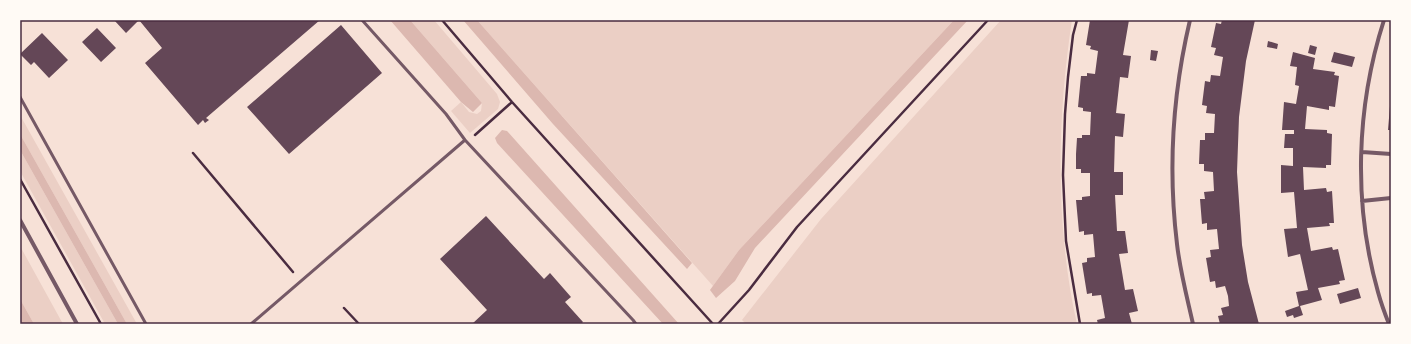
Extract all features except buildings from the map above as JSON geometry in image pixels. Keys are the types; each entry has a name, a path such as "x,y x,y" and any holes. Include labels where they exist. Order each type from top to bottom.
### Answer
{"street":[{"path":"1190,20 1183,49 1176,102 1173,150 1173,196 1177,244 1185,291 1193,324"},
{"path":"1384,20 1377,41 1370,73 1363,120 1361,176 1362,201 1370,259 1378,293 1389,324"},
{"path":"1362,152 1391,154"},
{"path":"1362,201 1391,198"},
{"path":"20,220 77,324"}],"lane":[{"path":"362,20 446,114 465,140 636,324"},
{"path":"20,97 146,324"},
{"path":"251,324 465,140"}],"path":[{"path":"442,20 512,102 713,324"},
{"path":"718,324 749,290 797,227 988,20"},
{"path":"1077,20 1073,35 1068,77 1063,175 1066,241 1080,324"},
{"path":"465,140 475,135 512,102"},
{"path":"193,153 300,281"},
{"path":"20,179 101,324"},
{"path":"344,308 359,324"}],"shaded area":[{"path":"390,20 410,20 482,103 473,112 461,102"},
{"path":"410,20 434,20 497,94 500,102 498,109 470,133 451,111 461,102 469,112 477,114 481,111 482,103"},
{"path":"463,20 477,20 692,263 687,269 553,124"},
{"path":"477,20 954,20 739,250 713,286"},
{"path":"954,20 968,20 755,248 735,281 716,298 710,290 739,250"},
{"path":"1001,20 1072,20 1063,95 1061,172 1065,250 1077,324 746,324 742,320 821,219"},
{"path":"20,115 137,324 127,324 20,134"},
{"path":"502,130 507,131 679,324 663,324 497,143 495,138"},
{"path":"20,134 127,324 118,324 20,150"},
{"path":"20,150 118,324 105,324 20,171"},
{"path":"20,246 63,324 34,324 20,299"},
{"path":"20,299 34,324 20,324"}]}
